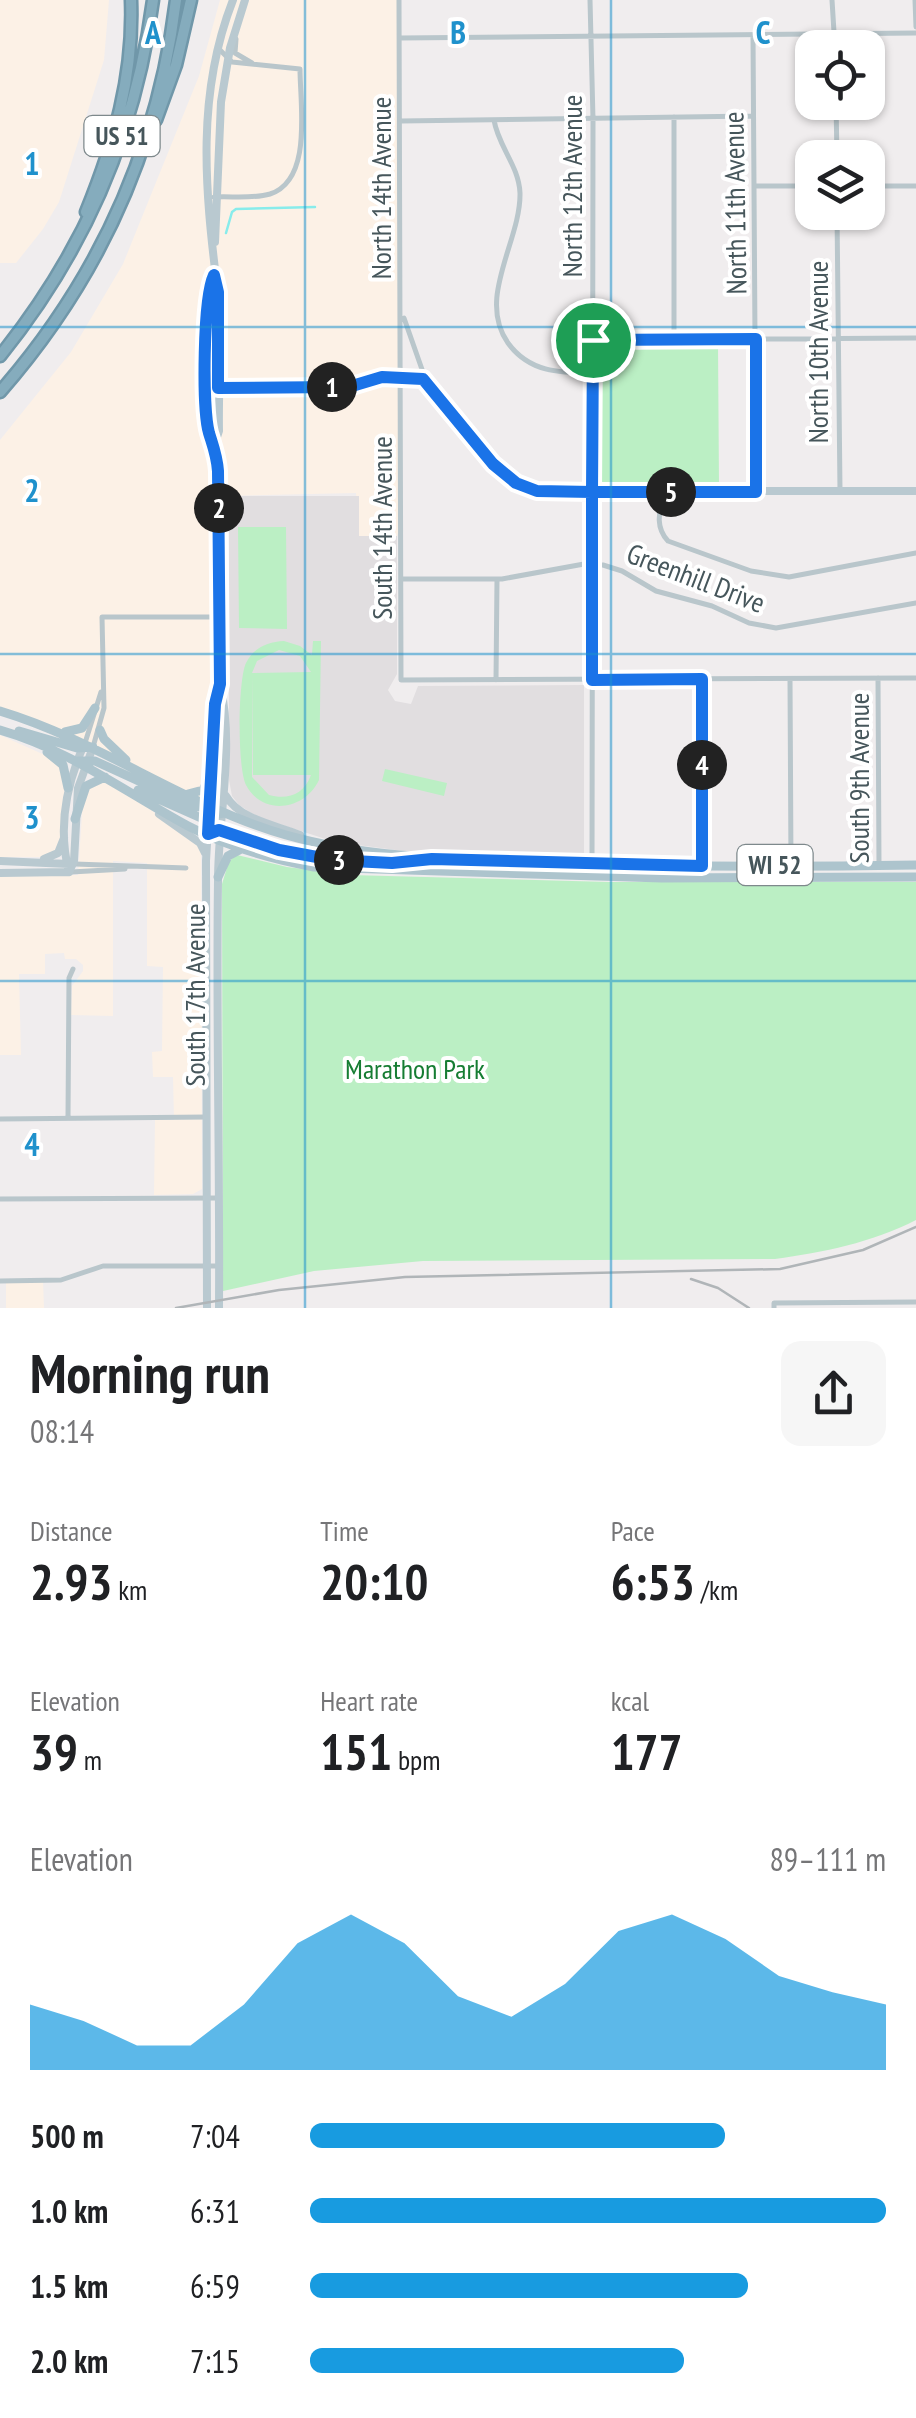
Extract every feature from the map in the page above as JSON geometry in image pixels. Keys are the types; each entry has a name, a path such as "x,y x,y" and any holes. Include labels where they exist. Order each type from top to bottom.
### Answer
{"highway":[{"path":"64,264 116,131 129,63 131,0"},
{"name":"US 51","path":"0,356 64,264 116,157 136,88 153,0"},
{"name":"US 51","path":"0,392 66,308 100,251 128,190 150,129 176,0"},
{"path":"150,129 170,83 191,0"},
{"path":"0,400 26,363"}],"main road":[{"path":"214,254 206,197 206,121 217,47 233,0"},
{"path":"214,275 218,134 227,60 245,0"},
{"name":"South 17th Avenue","path":"214,275 218,292 220,684 226,707 218,878 218,1308"},
{"name":"South 17th Avenue","path":"214,275 207,309 206,388 210,435 216,443"},
{"path":"206,388 349,387 382,377 402,376 427,381 493,464 516,483 537,491 916,491"},
{"name":"South 17th Avenue","path":"207,1308 206,861 215,704 220,684"},
{"path":"63,732 82,728 96,708"},
{"name":"WI 52","path":"0,711 63,732 209,812 318,843 432,859 702,866 916,865"},
{"path":"0,730 87,746 78,788 70,867"},
{"name":"WI 52","path":"0,730 83,762 208,834 221,835 244,848 283,861 339,870 592,877 916,878"},
{"path":"100,730 108,744 139,772"},
{"path":"14,734 59,760 66,771 65,834 70,867"},
{"path":"68,788 83,762"},
{"path":"83,762 209,812"},
{"path":"182,794 199,793 207,786 212,772"},
{"path":"75,818 87,784 106,777"},
{"path":"123,786 198,817 209,812"},
{"path":"224,792 242,812 318,843"},
{"path":"141,797 200,844 206,861"},
{"path":"38,861 58,853 65,834"},
{"path":"221,835 308,856 378,863 432,859"},
{"path":"218,878 228,856 244,848"},
{"path":"0,861 38,861 70,867"},
{"path":"0,873 70,867"}],"street":[{"name":"North 14th Avenue","path":"399,0 402,376"},
{"name":"North 12th Avenue","path":"590,0 592,877"},
{"path":"832,0 834,30"},
{"path":"885,32 916,30 915,0"},
{"path":"235,29 235,53 255,64"},
{"name":"North 11th Avenue","path":"754,34 756,492"},
{"path":"400,38 795,34"},
{"path":"206,197 271,194 289,182 298,165 300,70 227,60 217,47"},
{"path":"402,121 754,116"},
{"path":"674,118 674,339"},
{"path":"494,120 520,189 497,300 500,329 519,356 542,370 592,374"},
{"path":"754,186 795,186"},
{"path":"885,186 916,186"},
{"name":"North 10th Avenue","path":"837,230 840,491"},
{"path":"402,313 427,381"},
{"path":"593,340 916,338"},
{"name":"South 14th Avenue","path":"402,376 402,680 496,680"},
{"path":"664,492 658,521 666,540 764,574 802,576 916,553"},
{"name":"Greenhill Drive","path":"402,579 496,579 592,564 622,571 668,595 712,606 749,623 776,628 916,603"},
{"path":"496,579 496,680 916,678"},
{"path":"87,746 100,730 104,708 102,617 219,617"},
{"path":"790,678 790,878"},
{"name":"South 9th Avenue","path":"878,678 879,878"},
{"path":"702,679 702,878"},
{"path":"87,746 102,689"},
{"path":"70,867 186,868"},
{"path":"68,1118 73,969"},
{"path":"0,1119 218,1117"},
{"path":"0,1199 218,1198"},
{"path":"0,1281 61,1280 103,1266 219,1266"},
{"path":"774,1305 916,1302"}],"shaded area":[{"path":"0,0 109,0 104,60 59,202 16,263 0,263"},
{"path":"220,0 399,0 402,521 397,536 358,537 356,493 220,496 220,684 209,807 0,711 0,440 71,352 123,264 199,76"},
{"path":"229,496 359,496 359,536 397,536 397,674 388,690 395,701 411,704 418,686 584,685 584,857 434,855 335,842 257,817 239,805 232,796 229,780"},
{"path":"0,735 47,756 62,770 65,781 61,836 55,852 42,857 0,857"},
{"path":"99,782 147,807 198,845 201,852 202,1189 193,1194 154,1195 155,1120 174,1120 173,1077 153,1077 152,1052 162,1051 163,967 147,966 147,863 113,861 113,1016 71,1015 72,986 83,965 76,959 65,959 64,953 45,954 45,974 19,974 21,1055 0,1055 0,876 78,875 83,799 88,788"},
{"path":"6,1281 43,1281 44,1308 6,1308"}],"green space":[{"path":"602,344 718,344 719,487 599,484 597,351"},
{"path":"238,527 286,527 287,629 239,628"},
{"path":"284,641 312,655 313,641 321,641 319,780 304,798 284,806 263,802 246,785 240,704 243,672 249,658 267,644","holes":["279,650 300,656 311,672 252,673 257,661","252,674 253,775 311,775 294,794 269,795 252,777"]},
{"path":"385,769 447,783 444,796 382,781"},
{"name":"Marathon Park","path":"237,855 287,867 350,875 609,882 916,882 916,1220 847,1246 775,1259 423,1261 314,1271 223,1291 222,884 229,861"}],"waterway":[{"path":"226,233 236,209 315,207"}],"railway":[{"path":"176,1308 279,1290 405,1277 780,1269 863,1250 916,1227"},
{"path":"691,1279 718,1288 749,1308"}],"route":[{"path":"593,340 592,492 537,491 504,475 423,379 382,377 338,387 218,388 218,292 214,275 207,309 206,392 218,471 220,684 215,704 208,834 219,830 292,854 378,863 432,859 702,866 702,679 592,680 592,492 756,492 756,339 593,340"}]}
